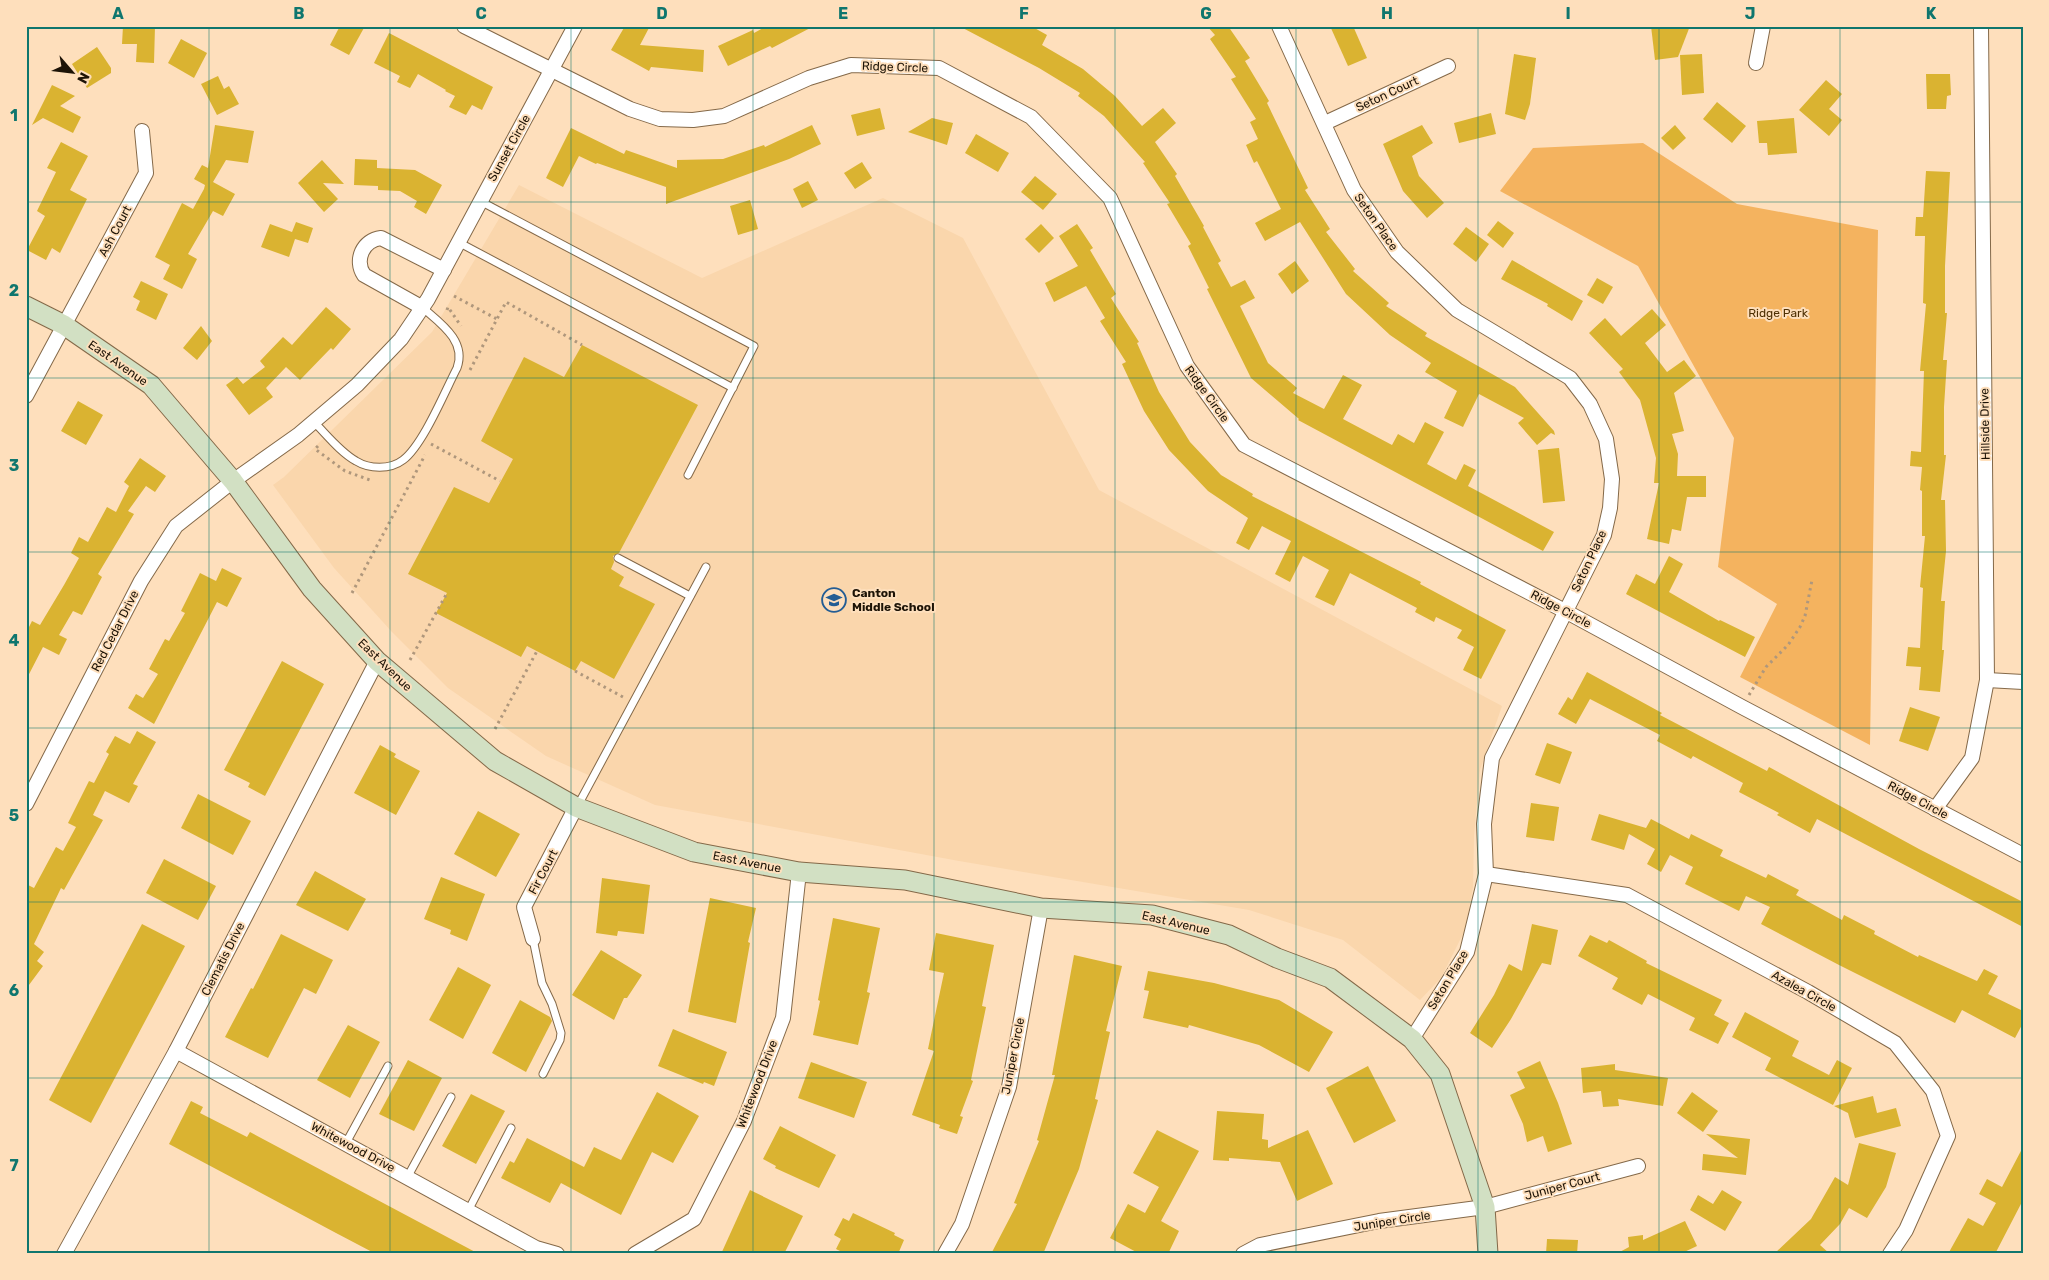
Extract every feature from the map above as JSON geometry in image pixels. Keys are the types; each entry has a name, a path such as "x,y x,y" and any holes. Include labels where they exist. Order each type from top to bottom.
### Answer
{"street":[{"name":"Ridge Circle","path":"464,26 630,109 660,119 693,120 724,116 809,78 851,65 939,68 1031,117 1110,198 1186,366 1244,445 1565,611 1742,707 2023,855"},
{"name":"Sunset Circle","path":"233,481 314,422 375,367 400,339 423,308 575,26"},
{"name":"Seton Place","path":"1279,26 1354,190 1396,252 1457,310 1570,378 1590,404 1606,439 1612,479 1610,508 1604,536 1492,758 1484,824 1486,874 1467,952 1412,1039"},
{"path":"1756,63 1763,26"},
{"name":"Hillside Drive","path":"1935,809 1972,758 1987,680 1981,26"},
{"name":"Seton Court","path":"1325,123 1448,66"},
{"name":"Ash Court","path":"26,396 146,173 142,132"},
{"path":"423,308 364,275 360,266 362,250 372,241 381,238 444,270"},
{"name":"East Avenue","path":"26,306 64,325 151,385 233,481 312,589 377,661 495,761 576,807 694,852 799,872 905,880 1041,908 1152,915 1229,935 1277,958 1330,978 1412,1039 1440,1074 1485,1207 1488,1254"},
{"name":"Red Cedar Drive","path":"26,804 141,581 176,526 233,481"},
{"name":"Clematis Drive","path":"64,1254 176,1051 377,661"},
{"path":"1987,680 2023,682"},
{"name":"Fir Court","path":"533,939 524,907 576,807"},
{"name":"Whitewood Drive","path":"635,1254 694,1219 744,1121 783,1018 799,872"},
{"name":"Azalea Circle","path":"1486,874 1627,895 1808,992 1895,1043 1934,1091 1948,1136 1906,1230 1890,1254"},
{"name":"Juniper Circle","path":"945,1254 962,1224 1009,1088 1041,908"},
{"name":"Whitewood Drive","path":"176,1051 408,1176 536,1248 557,1254"},
{"name":"Juniper Court","path":"1485,1207 1638,1166"},
{"name":"Juniper Circle","path":"1242,1254 1260,1245 1379,1221 1485,1207"}],"lane":[{"path":"480,201 754,346 688,475"},
{"path":"458,242 733,388"},
{"path":"314,422 342,450 362,464 386,467 402,461 409,455 427,425 459,362 458,350 453,336 423,308"},
{"path":"618,558 690,596"},
{"path":"576,807 706,567"},
{"path":"533,939 542,983 552,1004 561,1033 560,1040 543,1074"},
{"path":"346,1143 388,1066"},
{"path":"408,1176 451,1097"},
{"path":"468,1211 511,1128"}],"path":[{"path":"454,296 497,319"},
{"path":"468,374 506,302 582,345"},
{"path":"352,593 435,436"},
{"path":"431,444 500,481"},
{"path":"1742,707 1766,667 1788,645 1800,627 1805,616 1812,580"},
{"path":"410,660 447,593"},
{"path":"494,729 537,651"},
{"path":"575,671 633,702"}],"shaded area":[{"name":"Canton Middle School","path":"519,185 702,278 883,198 963,238 1099,490 1502,706 1480,770 1474,836 1473,887 1465,930 1441,978 1420,1000 1343,940 1249,910 959,861 655,805 546,756 448,688 392,632 334,568 273,485 284,477 432,332"}],"green space":[{"name":"Ridge Park","path":"1643,143 1737,204 1878,230 1870,745 1740,677 1777,604 1718,567 1734,438 1638,266 1500,191 1533,148"}],"building":[{"path":"123,26 155,26 154,63 136,62 137,44 122,44"},
{"path":"340,26 365,26 349,55 330,45"},
{"path":"625,26 650,26 640,45 704,50 703,72 651,67 649,71 611,50"},
{"path":"767,26 814,26 772,48 770,46 728,66 718,46 753,30 754,33"},
{"path":"959,26 1031,26 1047,35 1042,45 1083,69 1115,96 1142,126 1163,108 1176,123 1155,142 1177,174 1175,176 1204,226 1221,261 1218,263 1231,287 1245,280 1255,298 1240,306 1268,363 1297,388 1293,393 1324,409 1343,375 1362,385 1343,419 1392,445 1398,434 1414,443 1425,422 1444,432 1427,464 1456,480 1464,464 1476,470 1468,486 1554,532 1543,551 1298,420 1251,378 1207,289 1209,288 1188,246 1191,244 1167,204 1170,203 1143,163 1145,162 1104,116 1078,96 1080,93 1039,68"},
{"path":"1207,26 1228,26 1250,58 1245,61 1269,101 1267,103 1308,188 1305,190 1330,229 1326,232 1355,269 1353,271 1389,303 1386,306 1427,333 1425,336 1515,387 1554,431 1555,435 1551,433 1537,445 1518,423 1524,418 1479,394 1463,427 1444,418 1457,391 1425,372 1431,363 1390,335 1346,294 1300,222 1265,241 1255,223 1281,209 1257,161 1254,163 1246,145 1258,139 1250,122 1256,119 1231,79 1236,77 1210,39 1215,35"},
{"path":"1330,26 1353,26 1367,58 1348,66"},
{"path":"1651,26 1690,26 1678,57 1655,60"},
{"path":"389,33 493,87 482,110 472,105 466,115 449,107 455,96 418,74 410,88 397,82 400,76 374,63"},
{"path":"181,39 207,53 194,78 168,63"},
{"path":"97,47 111,68 111,73 87,88 72,64"},
{"path":"1514,54 1536,58 1530,104 1525,120 1505,114"},
{"path":"1702,54 1704,93 1682,95 1680,55"},
{"path":"1926,74 1950,74 1951,95 1947,96 1946,109 1927,109"},
{"path":"218,76 224,89 229,86 239,104 217,115 201,84"},
{"path":"1826,80 1842,94 1829,109 1842,120 1829,136 1799,110"},
{"path":"52,85 75,96 60,106 81,117 73,133 43,118 32,125"},
{"path":"1717,102 1746,126 1732,143 1703,119"},
{"path":"880,108 885,129 857,136 851,115"},
{"path":"1491,113 1496,134 1459,143 1454,123"},
{"path":"932,118 953,123 947,145 908,132"},
{"path":"1794,118 1797,153 1768,155 1767,143 1759,143 1757,121"},
{"path":"215,125 254,131 248,163 226,160 213,182 235,194 223,216 213,211 188,254 197,259 182,289 163,279 170,265 155,257 182,203 193,209 204,189 205,185 194,179 202,165 208,168"},
{"path":"812,125 821,144 789,159 666,204 666,187 596,164 579,156 563,187 546,178 571,128 624,154 626,150 677,168 677,160 723,159 764,145 765,147"},
{"path":"1422,125 1433,143 1412,156 1419,176 1444,203 1427,218 1403,191 1383,144"},
{"path":"1675,125 1686,138 1673,150 1661,138"},
{"path":"976,134 1009,153 998,172 965,153"},
{"path":"61,142 88,156 70,190 87,199 60,253 52,248 46,260 27,250 45,216 37,211 56,172 47,168"},
{"path":"355,159 377,160 377,168 415,170 442,185 426,214 414,207 417,201 400,191 378,190 378,186 354,185"},
{"path":"322,160 344,184 323,183 338,199 324,212 298,183"},
{"path":"862,162 872,178 855,189 844,173"},
{"path":"1926,171 1950,172 1945,266 1945,313 1947,313 1943,360 1947,360 1944,407 1944,455 1946,455 1941,500 1945,500 1946,551 1941,601 1945,601 1942,650 1944,650 1940,692 1919,690 1921,667 1906,666 1908,647 1920,648 1923,588 1920,587 1925,536 1922,536 1922,491 1920,490 1922,467 1910,466 1911,451 1921,452 1924,371 1920,371 1926,304 1923,303 1925,236 1915,236 1916,217 1923,217"},
{"path":"1035,176 1057,194 1043,210 1021,192"},
{"path":"808,181 818,200 802,208 793,189"},
{"path":"750,200 758,229 738,235 730,206"},
{"path":"1498,221 1514,233 1503,248 1487,235"},
{"path":"296,222 313,228 308,243 295,239 289,257 261,247 270,224 292,232"},
{"path":"1041,224 1054,238 1039,253 1025,239"},
{"path":"1077,224 1093,248 1090,250 1116,294 1111,298 1139,342 1137,343 1159,392 1190,442 1221,475 1253,494 1252,496 1421,582 1420,584 1506,630 1481,679 1463,670 1474,647 1457,638 1462,630 1436,617 1434,622 1415,612 1417,608 1350,573 1334,606 1315,597 1329,570 1303,556 1290,582 1275,574 1291,541 1262,526 1249,550 1236,543 1248,518 1208,491 1169,450 1144,411 1122,364 1126,362 1100,321 1105,318 1086,286 1054,302 1045,283 1078,266 1059,236"},
{"path":"1466,227 1489,244 1476,262 1453,244"},
{"path":"1512,260 1583,301 1572,321 1547,306 1548,304 1501,279"},
{"path":"1295,261 1309,281 1292,294 1278,274"},
{"path":"1597,278 1613,287 1603,304 1587,295"},
{"path":"141,281 168,294 156,320 136,310 140,301 133,297"},
{"path":"326,307 351,329 333,350 331,348 300,380 286,367 266,388 273,397 249,415 226,385 237,377 243,384 265,367 260,361 283,337 292,345"},
{"path":"1652,309 1666,325 1645,343 1667,372 1684,360 1696,376 1674,393 1684,431 1672,434 1678,454 1677,476 1706,476 1706,497 1687,497 1681,531 1672,529 1669,544 1647,539 1659,483 1654,483 1656,458 1640,400 1619,372 1623,369 1589,333 1605,318 1621,336"},
{"path":"201,326 212,341 197,360 183,348"},
{"path":"582,345 698,405 619,553 613,556 614,562 611,569 624,577 619,586 655,604 614,679 581,661 575,671 527,646 521,657 436,613 447,593 408,574 454,487 489,503 513,459 481,441 524,357 564,377"},
{"path":"78,401 103,415 86,445 61,431"},
{"path":"1559,448 1565,501 1543,503 1538,450"},
{"path":"140,458 166,476 155,492 146,486 128,511 134,514 98,574 102,577 82,615 73,611 59,635 67,639 59,655 43,647 26,680 26,633 32,621 40,625 64,585 79,558 71,553 79,537 88,542 107,507 116,512 129,486 124,482"},
{"path":"1669,556 1683,564 1669,592 1719,621 1755,637 1745,657 1626,594 1636,574 1655,584"},
{"path":"222,568 242,578 227,607 217,602 154,724 128,708 136,694 143,698 158,674 149,669 165,639 169,641 185,613 181,611 200,573 216,581"},
{"path":"282,661 324,684 265,796 248,787 250,783 224,770"},
{"path":"1587,672 1662,713 1660,715 1767,771 1769,767 1919,849 2023,902 2023,927 1817,819 1810,833 1777,815 1779,813 1739,792 1743,783 1693,756 1691,759 1657,741 1660,735 1590,699 1576,724 1558,714 1568,697 1572,700"},
{"path":"1910,707 1940,717 1928,751 1899,741"},
{"path":"137,731 156,742 133,784 138,786 129,803 105,791 93,815 103,820 64,890 61,888 34,944 44,952 37,961 43,966 26,989 26,884 34,888 56,847 63,851 76,827 68,823 89,781 94,783 109,754 106,752 115,736 130,744"},
{"path":"1547,743 1572,752 1560,784 1535,775"},
{"path":"380,745 396,754 394,757 420,771 396,815 354,793"},
{"path":"198,794 251,821 233,855 181,828"},
{"path":"1531,803 1559,807 1554,841 1526,837"},
{"path":"478,811 520,834 496,877 454,854"},
{"path":"1599,814 1646,828 1651,819 1689,839 1691,834 1723,850 1720,856 1766,878 1768,874 1799,890 1796,895 1842,920 1844,915 1875,931 1874,934 1918,957 1919,955 1977,981 1984,969 1998,976 1988,994 2023,1011 2023,1023 2015,1038 1962,1010 1955,1023 1761,924 1770,907 1746,896 1739,911 1685,884 1693,867 1670,855 1661,872 1647,864 1655,849 1629,834 1624,850 1591,840"},
{"path":"164,859 216,886 198,920 146,893"},
{"path":"315,871 366,899 348,931 296,905"},
{"path":"441,877 485,894 467,941 450,934 451,930 424,919"},
{"path":"602,878 650,885 644,934 618,931 617,936 596,933"},
{"path":"710,898 756,908 748,942 750,943 736,1023 688,1012"},
{"path":"833,918 880,928 867,992 870,993 858,1045 813,1035"},
{"path":"142,924 185,946 91,1123 49,1100"},
{"path":"1532,924 1558,930 1551,965 1542,963 1511,1019 1492,1048 1470,1033 1494,995 1509,964 1522,971"},
{"path":"936,933 994,945 982,1006 986,1007 971,1080 973,1081 960,1116 963,1117 957,1134 939,1128 940,1125 912,1115 934,1051 928,1049 944,973 929,970"},
{"path":"281,934 333,960 316,994 304,988 268,1058 225,1037 251,988 253,989"},
{"path":"1590,935 1607,943 1609,940 1647,961 1646,963 1722,1000 1714,1015 1729,1023 1718,1044 1689,1030 1695,1018 1648,994 1642,1005 1612,989 1618,978 1578,956"},
{"path":"601,950 642,975 627,998 624,998 614,1020 572,995"},
{"path":"1074,955 1122,966 1106,1031 1110,1032 1095,1099 1098,1100 1079,1169 1043,1254 991,1254 1017,1204 1014,1203 1039,1141 1037,1140 1055,1075 1052,1075"},
{"path":"458,967 491,985 463,1039 429,1020"},
{"path":"1148,971 1214,983 1279,1000 1333,1032 1309,1072 1259,1045 1189,1025 1188,1028 1143,1018 1149,991 1144,990"},
{"path":"520,1000 550,1017 552,1021 526,1072 492,1053"},
{"path":"1745,1012 1799,1041 1792,1056 1829,1075 1837,1060 1852,1068 1833,1105 1765,1070 1771,1058 1732,1037"},
{"path":"348,1025 380,1042 350,1098 317,1080"},
{"path":"673,1029 727,1052 714,1086 704,1082 703,1084 658,1066"},
{"path":"408,1060 442,1078 414,1131 379,1114"},
{"path":"1540,1061 1558,1103 1572,1144 1548,1152 1543,1136 1527,1142 1523,1124 1510,1095 1525,1088 1517,1072"},
{"path":"811,1062 867,1082 854,1118 798,1098"},
{"path":"1615,1064 1615,1070 1668,1078 1663,1106 1618,1099 1619,1106 1603,1107 1601,1091 1583,1093 1581,1068"},
{"path":"1368,1066 1396,1121 1354,1143 1326,1088"},
{"path":"657,1092 699,1116 673,1163 652,1152 621,1215 561,1183 550,1203 501,1178 510,1161 514,1163 527,1138 584,1167 594,1147 621,1160"},
{"path":"1692,1092 1718,1111 1703,1132 1677,1113"},
{"path":"471,1094 505,1111 476,1164 442,1146"},
{"path":"1873,1096 1877,1113 1896,1108 1901,1126 1855,1138 1848,1113 1834,1106"},
{"path":"191,1101 203,1107 200,1113 247,1137 250,1132 479,1254 376,1254 336,1233 169,1144"},
{"path":"1217,1111 1264,1114 1262,1139 1268,1140 1268,1148 1308,1130 1333,1184 1297,1201 1280,1162 1229,1158 1229,1161 1213,1160"},
{"path":"780,1126 836,1155 819,1188 775,1168 776,1166 763,1159"},
{"path":"1157,1130 1199,1151 1161,1221 1179,1231 1168,1254 1140,1254 1110,1238 1128,1204 1145,1213 1159,1187 1133,1173"},
{"path":"1706,1134 1750,1139 1746,1175 1702,1170 1703,1154 1738,1158"},
{"path":"1859,1143 1896,1153 1886,1187 1867,1218 1849,1208 1840,1224 1820,1245 1830,1254 1774,1254 1811,1219 1835,1177 1848,1185"},
{"path":"2023,1147 2023,1200 1995,1254 1948,1254 1968,1218 1983,1226 1996,1203 1979,1194 1987,1179 2002,1187"},
{"path":"750,1190 803,1216 784,1254 721,1254"},
{"path":"1722,1190 1742,1202 1725,1231 1690,1210 1698,1195 1713,1204"},
{"path":"853,1213 895,1233 894,1235 904,1240 898,1254 846,1254 836,1249 841,1239 834,1235 843,1218 849,1221"},
{"path":"1685,1221 1697,1246 1680,1254 1616,1254 1629,1247 1628,1237 1643,1235 1643,1240"},
{"path":"1547,1239 1578,1240 1577,1254 1546,1254"}],"place":[{"name":"Canton Middle School","path":"834,600"}]}
